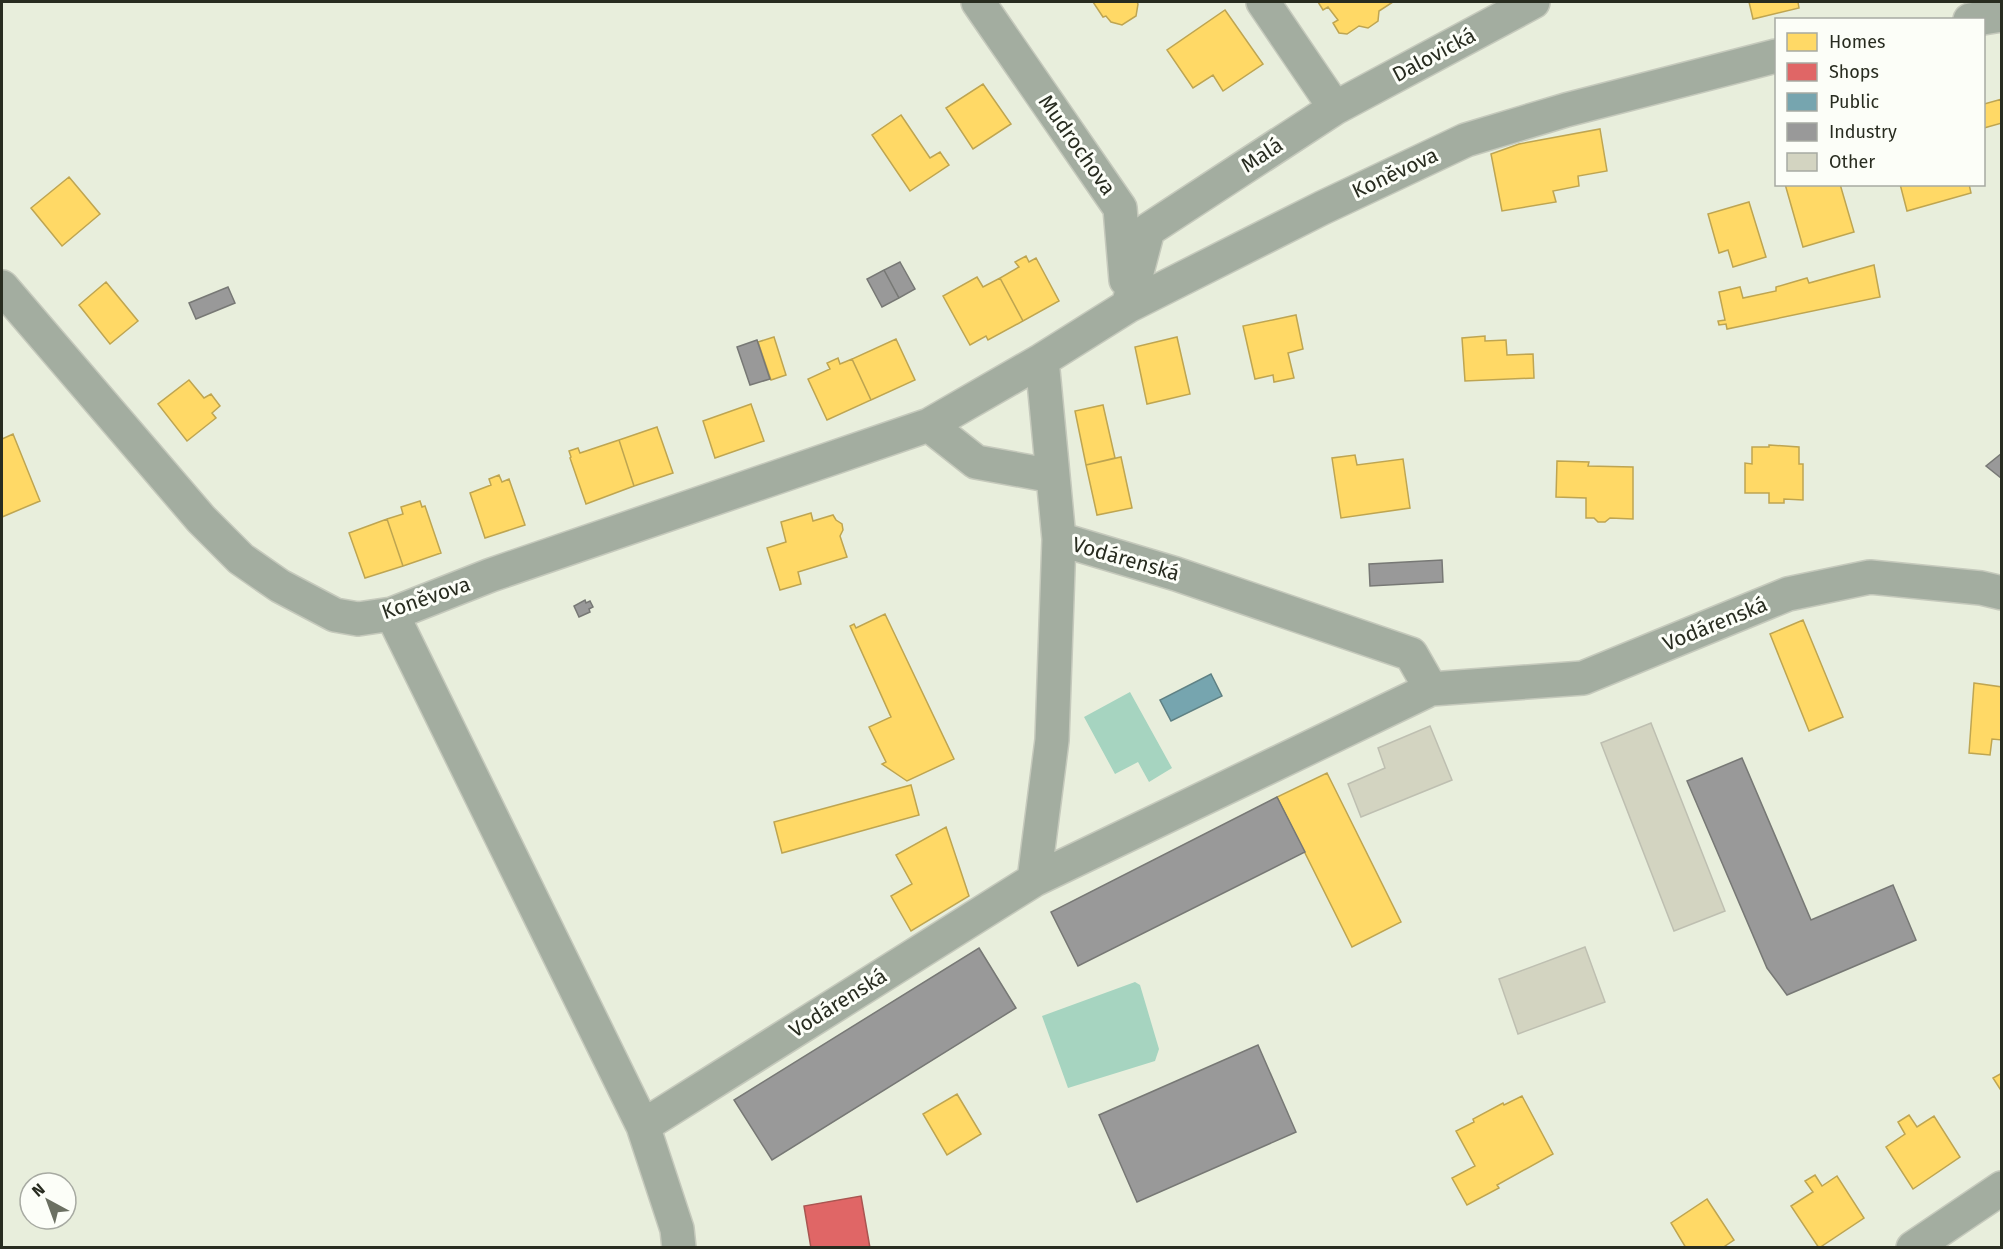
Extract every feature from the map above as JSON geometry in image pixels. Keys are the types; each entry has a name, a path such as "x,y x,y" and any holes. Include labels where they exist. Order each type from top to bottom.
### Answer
{"street":[{"name":"Mudrochova","path":"978,2 1120,208 1128,306"},
{"path":"1263,2 1335,108"},
{"name":"Dalovická","path":"1335,108 1533,2"},
{"path":"1982,18 2001,15"},
{"name":"Koněvova","path":"2,287 201,519 241,559 280,586 335,615 358,619 392,614 491,575 929,425 1042,360 1128,306 1322,208 1466,140 1566,110 1775,56"},
{"name":"Malá","path":"1128,306 1148,230 1335,108"},
{"path":"1042,360 1059,539"},
{"path":"929,425 976,462 1053,476"},
{"name":"Vodárenská","path":"1034,880 1052,740 1059,539 1176,573 1411,654 1431,689"},
{"name":"Vodárenská","path":"643,1126 1034,880 1431,689 1582,678 1788,594 1870,577 1981,588 2001,593"},
{"path":"392,614 643,1126 676,1229 679,1248"},
{"path":"1913,1248 2001,1188"}],"shaded area":[{"path":"1130,692 1172,768 1149,782 1138,762 1115,774 1084,717"},
{"path":"1135,982 1140,985 1159,1049 1155,1061 1068,1088 1042,1016"}],"building: Homes":[{"path":"1093,2 1137,2 1136,16 1122,25 1111,22 1106,16 1103,17"},
{"path":"1318,2 1393,2 1379,11 1378,21 1368,28 1359,26 1347,34 1339,33 1333,23 1338,20 1328,7 1323,10"},
{"path":"1749,2 1798,2 1799,8 1753,19"},
{"path":"1225,10 1263,64 1223,91 1213,75 1193,88 1167,50"},
{"path":"983,84 1011,124 973,149 946,108"},
{"path":"2002,99 2002,123 1985,128 1985,104"},
{"path":"901,115 930,158 940,152 949,165 910,191 872,135"},
{"path":"1600,129 1607,171 1578,176 1579,186 1553,191 1556,202 1502,211 1491,154 1519,144"},
{"path":"69,177 100,214 62,246 31,208"},
{"path":"1786,186 1841,186 1854,232 1803,247"},
{"path":"1901,186 1969,186 1971,193 1907,211"},
{"path":"1749,202 1766,257 1733,267 1728,250 1719,253 1708,214"},
{"path":"1026,256 1029,262 1036,258 1059,301 1023,321 1000,278 1019,267 1015,262"},
{"path":"1874,265 1880,297 1727,329 1726,324 1719,325 1718,321 1725,320 1719,292 1740,287 1743,298 1776,291 1776,287 1807,278 1809,283"},
{"path":"977,277 983,287 1000,278 1023,321 988,340 986,336 970,345 943,296"},
{"path":"106,282 138,321 110,344 79,305"},
{"path":"1296,315 1303,349 1288,353 1294,378 1274,382 1273,375 1255,379 1243,326"},
{"path":"1485,336 1485,341 1506,340 1507,355 1533,354 1534,378 1465,381 1462,338"},
{"path":"774,337 786,375 771,380 758,342"},
{"path":"1177,337 1190,394 1147,404 1135,347"},
{"path":"896,339 915,380 871,400 852,359"},
{"path":"838,358 840,364 852,359 871,400 827,420 808,379 830,369 827,363"},
{"path":"189,380 204,398 211,394 220,406 212,413 216,418 187,441 158,404"},
{"path":"751,404 764,441 715,458 703,421"},
{"path":"1103,405 1115,458 1086,465 1075,411"},
{"path":"657,427 673,473 634,486 619,440"},
{"path":"13,434 40,501 2,517 2,439"},
{"path":"619,440 634,486 586,504 569,451 578,448 580,453"},
{"path":"1769,445 1799,447 1799,464 1803,464 1803,500 1784,499 1784,503 1769,503 1769,493 1745,493 1745,463 1752,464 1752,447 1769,447"},
{"path":"1355,455 1357,465 1403,459 1410,508 1341,518 1332,458"},
{"path":"1121,457 1132,508 1097,515 1086,465"},
{"path":"1557,461 1589,462 1588,466 1633,467 1633,519 1610,518 1605,522 1598,522 1594,518 1586,518 1586,498 1556,497"},
{"path":"499,475 502,482 509,479 525,525 485,538 470,493 491,485 489,479"},
{"path":"420,501 422,507 425,506 441,553 403,566 387,519 403,514 401,507"},
{"path":"811,513 813,521 833,515 842,524 843,530 840,536 847,557 798,572 801,584 780,590 767,548 786,542 781,522"},
{"path":"387,519 403,566 365,578 349,533"},
{"path":"885,614 954,759 907,781 882,764 886,762 869,727 891,717 850,626 854,624 856,628"},
{"path":"1803,620 1843,717 1809,731 1770,634"},
{"path":"1974,683 2002,687 2002,740 1992,739 1990,755 1969,753"},
{"path":"1327,773 1401,922 1352,947 1277,797"},
{"path":"911,785 919,815 782,853 774,822"},
{"path":"946,827 969,896 911,931 891,896 912,884 896,855"},
{"path":"2002,1073 2002,1092 1993,1078"},
{"path":"957,1094 981,1134 947,1155 923,1114"},
{"path":"1522,1096 1553,1154 1497,1185 1499,1188 1467,1205 1452,1178 1475,1166 1456,1131 1503,1103 1504,1105"},
{"path":"1909,1115 1917,1127 1934,1116 1960,1157 1913,1189 1886,1147 1905,1134 1898,1122"},
{"path":"1815,1175 1822,1186 1837,1176 1864,1218 1819,1248 1791,1206 1813,1192 1805,1181"},
{"path":"1707,1199 1734,1240 1722,1248 1686,1248 1671,1223"}],"building: Shops":[{"path":"861,1196 870,1248 811,1248 804,1206"}],"building: Public":[{"path":"1211,674 1222,696 1171,721 1160,700"}],"building: Industry":[{"path":"900,262 915,289 899,298 884,270"},
{"path":"884,270 899,298 882,307 867,279"},
{"path":"228,287 235,303 196,319 189,303"},
{"path":"757,340 770,379 750,385 737,347"},
{"path":"2002,453 2002,478 2001,478 1986,466"},
{"path":"1442,560 1443,582 1370,586 1369,564"},
{"path":"585,600 586,603 590,601 593,607 589,609 590,612 579,617 574,606"},
{"path":"1742,758 1811,920 1893,885 1916,940 1787,995 1767,968 1687,781"},
{"path":"1277,797 1305,852 1078,966 1051,912"},
{"path":"979,948 1016,1008 772,1160 734,1100"},
{"path":"1258,1045 1296,1132 1137,1202 1099,1115"}],"building: Other":[{"path":"1651,723 1725,911 1674,931 1601,743"},
{"path":"1430,726 1452,780 1361,817 1348,784 1385,768 1378,748"},
{"path":"1585,947 1605,1002 1518,1034 1499,979"}]}
